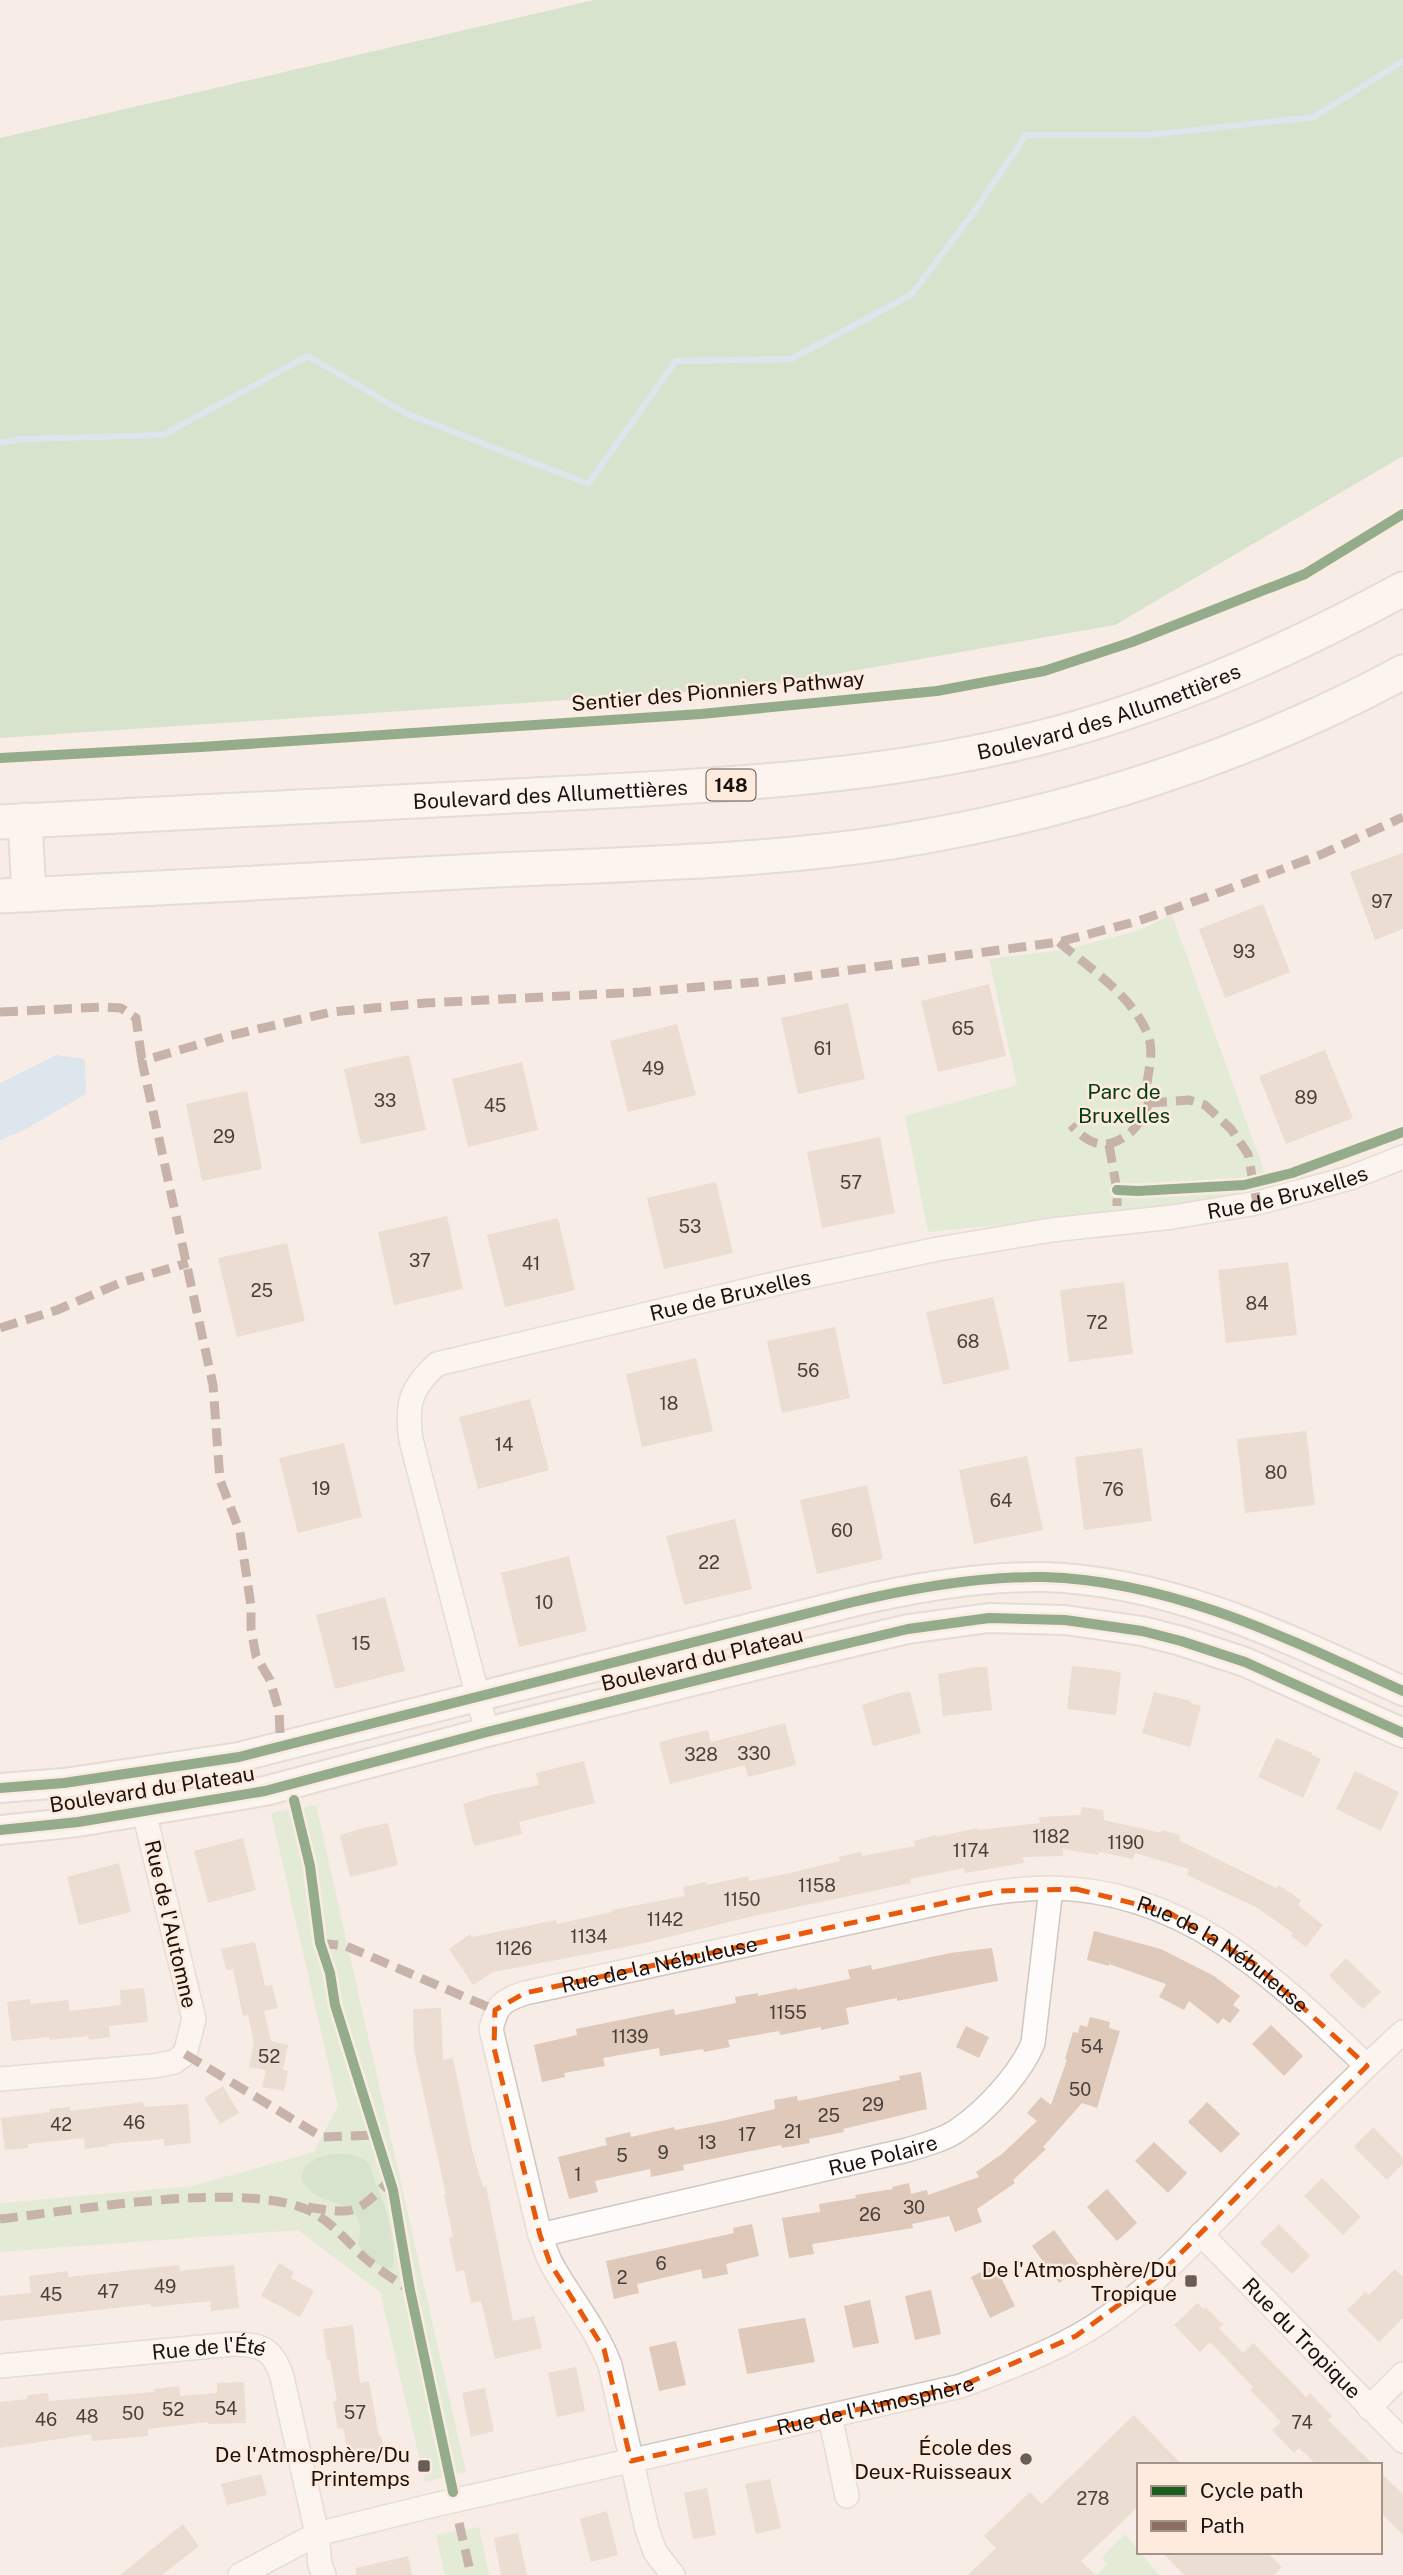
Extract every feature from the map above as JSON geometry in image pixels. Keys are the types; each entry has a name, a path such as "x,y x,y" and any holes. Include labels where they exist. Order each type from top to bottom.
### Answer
{"highway":[{"name":"Boulevard des Allumettières","path":"13,821 756,783 921,762 1045,737 1152,704 1284,650 1403,589"},
{"path":"13,821 15,895 737,858 890,842 997,822 1106,793 1164,774 1274,733 1403,672"}],"main road":[{"name":"Boulevard du Plateau","path":"0,1788 137,1773 283,1748 477,1695 894,1592 999,1578 1045,1577 1126,1587 1203,1606 1270,1631 1403,1691"},
{"name":"Boulevard du Plateau","path":"0,1830 78,1822 265,1791 487,1732 908,1629 989,1618 1065,1620 1142,1631 1214,1650 1403,1733"}],"street":[{"name":"Rue de Bruxelles","path":"487,1732 417,1466 407,1416 412,1396 422,1378 437,1364 791,1280 938,1249 1051,1230 1173,1217 1257,1203 1350,1178 1403,1157"},
{"name":"Rue de l'Automne","path":"0,2079 154,2066 174,2062 185,2054 194,2019 137,1773"},
{"name":"Rue de la Nébuleuse","path":"673,2575 655,2552 647,2529 604,2349 550,2263 540,2235 491,2029 495,2010 506,1999 967,1897 1000,1891 1051,1888 1099,1893 1148,1905 1179,1917 1212,1935 1274,1979 1367,2066"},
{"name":"Rue Polaire","path":"540,2235 906,2150 958,2131 1014,2078 1034,2043 1051,1888"},
{"name":"Rue de l'Atmosphère","path":"240,2575 317,2534 961,2386 1017,2365 1108,2317 1136,2295 1201,2234 1403,2032"},
{"name":"Rue du Tropique","path":"1201,2234 1403,2441"},
{"name":"Rue de l'Été","path":"0,2366 234,2344 252,2345 267,2350 277,2362 282,2377 317,2534"},
{"path":"1369,2408 1403,2374"},
{"path":"830,2416 847,2496"},
{"path":"317,2534 320,2565 324,2575"}],"highlighted area":[{"path":"1076,1889 1168,1912 1255,1964 1367,2066 1158,2276 1076,2336 961,2386 631,2461 604,2349 550,2263 540,2235 494,2048 495,2010 525,1993 1000,1891"}],"green space":[{"path":"594,0 1403,0 1403,456 1115,625 760,687 0,738 0,138"},
{"name":"Parc de Bruxelles","path":"1172,915 1271,1190 1170,1208 928,1232 905,1116 1017,1085 989,959 1063,950 1137,931"},
{"path":"316,1805 466,2472 425,2482 380,2292 298,2230 0,2252 0,2203 192,2186 314,2152 338,2106 271,1813"},
{"path":"351,2154 370,2166 390,2226 393,2267 387,2269 361,2249 358,2244 360,2228 357,2217 350,2210 318,2196 308,2189 301,2178 305,2166 321,2156"},
{"path":"479,2527 489,2575 445,2575 436,2535"},
{"path":"1125,2534 1137,2548 1137,2554 1142,2554 1159,2575 1096,2575 1107,2565 1102,2557"}],"water":[{"path":"56,1055 85,1059 86,1094 26,1129 0,1140 0,1083"}],"building":[{"path":"1403,853 1403,929 1375,940 1350,872"},
{"path":"1263,904 1290,972 1225,998 1199,929"},
{"path":"989,984 1006,1056 938,1072 921,1001"},
{"path":"848,1003 865,1079 798,1094 781,1018"},
{"path":"677,1024 696,1095 628,1112 610,1041"},
{"path":"1325,1050 1353,1118 1286,1144 1259,1076"},
{"path":"409,1055 426,1130 361,1144 344,1069"},
{"path":"522,1062 538,1130 468,1147 452,1079"},
{"path":"247,1091 262,1169 202,1181 186,1104"},
{"path":"880,1137 895,1213 822,1228 807,1152"},
{"path":"716,1182 733,1253 664,1269 647,1198"},
{"path":"447,1216 463,1289 394,1305 378,1232"},
{"path":"558,1218 575,1290 505,1307 487,1235"},
{"path":"287,1243 305,1321 237,1337 218,1258"},
{"path":"1288,1262 1297,1335 1226,1343 1218,1270"},
{"path":"1124,1282 1133,1354 1069,1362 1060,1290"},
{"path":"993,1297 1010,1369 943,1385 926,1312"},
{"path":"835,1327 850,1398 782,1413 767,1341"},
{"path":"696,1358 713,1431 642,1447 626,1374"},
{"path":"530,1399 549,1470 478,1489 459,1417"},
{"path":"1306,1431 1315,1505 1245,1513 1237,1439"},
{"path":"344,1443 362,1517 298,1533 279,1458"},
{"path":"1142,1448 1152,1521 1084,1530 1075,1457"},
{"path":"1027,1456 1043,1530 974,1544 959,1470"},
{"path":"867,1485 883,1559 817,1574 800,1500"},
{"path":"735,1519 752,1589 684,1605 666,1536"},
{"path":"569,1556 587,1631 519,1647 501,1573"},
{"path":"385,1597 405,1671 335,1689 316,1615"},
{"path":"1072,1666 1121,1673 1116,1715 1067,1709"},
{"path":"987,1667 992,1710 943,1716 938,1674"},
{"path":"910,1692 921,1733 873,1746 862,1705"},
{"path":"1154,1692 1201,1706 1190,1747 1142,1733"},
{"path":"785,1723 796,1765 748,1777 745,1765 670,1784 659,1742 708,1730 711,1742"},
{"path":"1276,1738 1321,1759 1303,1798 1258,1777"},
{"path":"584,1761 595,1803 519,1822 522,1834 474,1846 463,1804 539,1785 536,1773"},
{"path":"1355,1771 1399,1792 1381,1831 1336,1809"},
{"path":"1082,1807 1103,1810 1104,1820 1180,1835 1179,1840 1276,1888 1279,1885 1301,1900 1298,1905 1323,1925 1306,1947 1291,1936 1293,1933 1256,1907 1187,1875 1189,1869 1135,1853 1133,1859 1099,1852 1098,1855 1063,1849 1063,1856 1023,1857 1024,1863 965,1873 964,1868 910,1879 911,1883 758,1915 640,1944 493,1972 473,1985 449,1949 470,1934 472,1937 556,1920 557,1924 685,1896 683,1887 748,1876 749,1881 786,1874 840,1861 839,1857 861,1852 862,1856 915,1846 914,1841 936,1835 977,1828 1040,1823 1039,1817 1080,1815"},
{"path":"388,1823 398,1865 350,1877 340,1835"},
{"path":"243,1838 256,1890 208,1903 194,1851"},
{"path":"119,1863 131,1912 79,1925 67,1877"},
{"path":"1094,1931 1161,1949 1214,1976 1240,1996 1233,2005 1240,2010 1230,2023 1223,2018 1218,2024 1189,2001 1184,2010 1159,1997 1166,1984 1109,1964 1087,1960"},
{"path":"255,1942 265,1986 272,1985 278,2008 264,2011 271,2041 288,2045 283,2070 288,2071 284,2091 262,2087 266,2070 249,2067 254,2043 248,2015 243,2016 233,1969 226,1970 221,1949"},
{"path":"992,1948 998,1981 846,2008 849,2024 821,2030 821,2027 780,2035 779,2031 728,2040 730,2047 704,2052 703,2049 660,2056 659,2048 603,2058 605,2066 564,2073 565,2077 542,2082 534,2045 577,2035 576,2029 674,2009 675,2015 736,2003 735,1997 797,1990 850,1979 848,1970 871,1965 872,1970 950,1953"},
{"path":"1346,1958 1381,1992 1363,2009 1329,1976"},
{"path":"144,1988 148,2022 109,2026 110,2037 89,2040 88,2036 12,2041 7,2002 30,1999 31,2004 68,2000 70,2011 121,2005 120,1990"},
{"path":"441,2008 443,2060 453,2058 472,2150 483,2187 486,2186 513,2321 534,2316 542,2348 495,2359 481,2301 471,2303 464,2270 456,2272 449,2238 453,2237 446,2195 414,2050 413,2009"},
{"path":"1090,2017 1110,2022 1109,2028 1120,2031 1097,2108 1082,2103 1043,2147 1046,2149 1013,2180 1015,2183 977,2209 982,2222 955,2232 949,2216 912,2224 913,2228 812,2244 814,2254 789,2258 782,2218 820,2212 819,2204 856,2198 855,2195 893,2189 892,2187 909,2183 911,2194 927,2190 928,2195 979,2177 976,2172 1002,2154 1037,2121 1027,2113 1041,2097 1051,2105 1067,2060 1065,2059 1073,2032 1078,2033 1080,2025 1087,2027"},
{"path":"1271,2025 1303,2056 1284,2076 1252,2044"},
{"path":"966,2026 989,2037 979,2058 956,2047"},
{"path":"921,2072 927,2109 843,2129 844,2132 809,2139 810,2143 782,2148 781,2145 683,2165 684,2170 651,2177 650,2169 595,2181 598,2192 569,2199 558,2157 607,2145 605,2138 630,2132 631,2137 674,2127 675,2130 717,2122 775,2109 774,2100 797,2096 798,2101 900,2080 899,2076"},
{"path":"223,2086 239,2113 220,2124 204,2098"},
{"path":"143,2102 144,2107 188,2104 191,2143 164,2146 164,2139 85,2149 84,2138 28,2144 28,2148 5,2150 1,2118 50,2112 49,2109 70,2107 70,2111"},
{"path":"1207,2102 1240,2134 1221,2153 1188,2122"},
{"path":"1373,2127 1403,2158 1403,2164 1387,2180 1354,2147"},
{"path":"1154,2142 1187,2173 1168,2193 1135,2161"},
{"path":"1322,2178 1361,2217 1343,2235 1304,2196"},
{"path":"1107,2189 1137,2223 1117,2241 1087,2207"},
{"path":"752,2224 759,2256 726,2264 728,2274 703,2279 701,2269 637,2284 639,2293 614,2299 606,2261 734,2233 733,2228"},
{"path":"1279,2224 1310,2256 1292,2274 1260,2243"},
{"path":"1054,2230 1081,2267 1059,2283 1032,2246"},
{"path":"279,2263 294,2272 291,2278 314,2291 300,2317 261,2296"},
{"path":"179,2265 180,2271 234,2265 239,2308 211,2311 210,2301 151,2307 150,2304 0,2321 0,2296 31,2293 29,2276 68,2271 68,2277"},
{"path":"995,2265 1015,2306 990,2318 971,2277"},
{"path":"1395,2269 1403,2277 1403,2318 1379,2342 1347,2310 1365,2292 1369,2295"},
{"path":"931,2290 941,2334 915,2340 905,2296"},
{"path":"870,2300 879,2343 853,2348 844,2306"},
{"path":"1197,2303 1204,2309 1206,2307 1223,2325 1219,2328 1243,2353 1253,2343 1306,2397 1310,2393 1332,2416 1328,2420 1372,2463 1315,2463 1299,2448 1294,2453 1272,2430 1281,2422 1250,2390 1253,2387 1210,2342 1200,2352 1174,2325"},
{"path":"805,2318 815,2362 747,2374 738,2329"},
{"path":"353,2325 360,2383 369,2381 385,2456 350,2462 343,2428 338,2429 333,2402 337,2401 323,2329"},
{"path":"676,2341 686,2385 659,2391 649,2347"},
{"path":"576,2367 585,2411 557,2417 548,2373"},
{"path":"244,2382 246,2423 208,2422 148,2429 148,2436 92,2441 91,2434 0,2448 0,2402 48,2393 49,2401 154,2392 154,2389 179,2386 180,2396 217,2393 217,2383"},
{"path":"485,2388 494,2431 471,2437 462,2393"},
{"path":"1134,2415 1180,2463 1137,2463 1137,2508 1081,2561 1095,2575 968,2575 996,2548 984,2536 1030,2492 1042,2504"},
{"path":"261,2474 267,2495 227,2505 221,2484"},
{"path":"1382,2474 1403,2494 1403,2535 1382,2514"},
{"path":"770,2479 781,2528 756,2534 745,2484"},
{"path":"707,2488 716,2535 693,2539 684,2493"},
{"path":"607,2511 618,2555 591,2562 580,2519"},
{"path":"183,2524 199,2546 162,2575 120,2575"},
{"path":"518,2533 527,2575 501,2575 494,2538"},
{"path":"1164,2554 1269,2554 1282,2567 1274,2575 1184,2575"},
{"path":"408,2556 412,2575 356,2575 356,2568"}],"waterway":[{"path":"0,443 21,439 163,435 308,356 407,414 588,484 676,361 791,359 911,295 976,209 1026,135 1149,135 1314,117 1403,61"}],"marked path":[{"path":"280,1733 279,1711 270,1680 256,1656 240,1532 220,1480 213,1385 142,1061 224,1037 331,1012 426,1003 641,992 770,981 1059,942 1138,921 1204,898 1320,855 1403,817"},
{"path":"1059,942 1097,973 1132,1007 1148,1035 1151,1047 1147,1083 1148,1104 1131,1132 1115,1142 1100,1144 1086,1138 1071,1125"},
{"path":"0,1012 121,1008 136,1018 142,1061"},
{"path":"1149,1103 1189,1100 1205,1105 1231,1129 1248,1154 1257,1203"},
{"path":"1109,1145 1117,1206"},
{"path":"0,1328 57,1310 120,1283 188,1263"},
{"path":"320,1943 346,1946 495,2010"},
{"path":"185,2054 322,2137 375,2135"},
{"path":"308,2207 336,2211 354,2209 370,2200 390,2180"},
{"path":"0,2219 115,2204 206,2197 249,2198 285,2203 314,2213 335,2228 366,2259 410,2290"},
{"path":"459,2523 471,2575"}],"cycle path":[{"name":"Sentier des Pionniers Pathway","path":"0,758 701,714 937,691 1044,671 1132,642 1305,574 1403,514"},
{"path":"1117,1190 1244,1185 1292,1173 1403,1132"},
{"path":"0,1788 64,1783 239,1757 849,1603 921,1588 1019,1577 1092,1581 1184,1601 1273,1633 1403,1691"},
{"path":"0,1830 78,1822 265,1791 487,1732 803,1654 908,1629 989,1618 1065,1620 1142,1631 1181,1641 1245,1662 1403,1733"},
{"path":"294,1800 310,1866 320,1943 330,1973 335,2005 393,2190 410,2290 453,2492"}],"place":[{"name":"De l'Atmosphère/Du Tropique","path":"1191,2281"},
{"name":"École des Deux-Ruisseaux","path":"1026,2459"},
{"name":"De l'Atmosphère/Du Printemps","path":"424,2466"}]}
